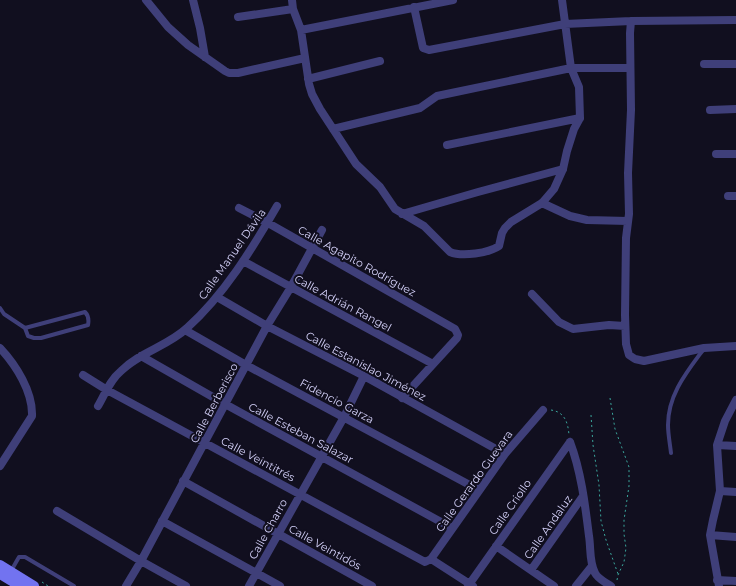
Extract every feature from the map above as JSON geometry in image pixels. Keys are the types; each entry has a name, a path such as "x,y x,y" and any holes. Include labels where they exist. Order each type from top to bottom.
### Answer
{"main road":[{"path":"0,565 6,574 20,586"},
{"path":"6,574 34,586"}],"street":[{"path":"146,0 175,35 225,71 233,73 304,58"},
{"path":"193,0 205,57"},
{"path":"292,0 293,9 301,30 304,58 312,94 333,129 356,164 380,187 395,209 424,226 450,252 455,255 481,252 497,248 500,244 502,233 505,228 511,222 542,203 554,189 563,169 567,151 580,118 579,87 571,68 571,57 562,0"},
{"path":"301,30 453,0"},
{"path":"414,7 423,48 429,50 565,24 631,21 736,20"},
{"path":"238,17 293,9"},
{"path":"631,21 631,110 628,173 628,221 626,238 625,326 626,344 629,355 635,360 644,361 704,348 736,346"},
{"path":"308,79 380,61"},
{"path":"704,64 736,64"},
{"path":"333,129 420,108 436,96 571,68 630,68"},
{"path":"710,110 736,109"},
{"path":"447,145 580,118"},
{"path":"716,154 736,154"},
{"path":"402,214 563,169"},
{"path":"542,203 570,216 587,220 628,221"},
{"name":"Calle Manuel Dávila","path":"98,406 114,378 121,370 185,330 202,315 243,261 268,223 277,206"},
{"name":"Calle Agapito Rodríguez","path":"239,208 452,326 457,332 457,338 433,364"},
{"name":"Calle Berberisco","path":"126,586 205,443 267,326 292,287 322,230"},
{"name":"Calle Adrián Rangel","path":"243,261 433,364"},
{"path":"532,294 559,322 573,329 609,325 625,326"},
{"name":"Calle Estanislao Jiménez","path":"217,297 267,326 364,376 505,454"},
{"name":"Fidencio Garza","path":"185,330 246,365 479,490"},
{"path":"0,348 18,371 28,394 32,412 32,416 0,466"},
{"name":"Calle Esteban Salazar","path":"142,356 225,404 452,528"},
{"path":"402,398 433,364"},
{"name":"Calle Veintitrés","path":"84,375 107,390 422,561 425,562 431,559"},
{"name":"Calle Charro","path":"249,586 344,417 364,376"},
{"path":"735,403 725,421 717,445 720,491 710,535 718,583 736,581"},
{"name":"Calle Gerardo Guevara","path":"431,559 505,454 543,410"},
{"path":"570,442 578,464 592,566 598,577 614,583"},
{"name":"Calle Criollo","path":"470,585 570,442"},
{"path":"717,445 736,446"},
{"name":"Calle Veintidós","path":"183,481 372,586"},
{"path":"720,491 736,492"},
{"name":"Calle Andaluz","path":"531,570 583,496"},
{"path":"57,511 186,586"},
{"path":"162,521 280,586"},
{"path":"710,535 736,537"},
{"path":"496,546 554,586"},
{"path":"431,559 470,585"},
{"path":"576,586 592,566"}],"lane":[{"path":"0,308 4,314 25,328 85,312 88,315 89,321 88,325 41,338 28,336 25,328"},
{"path":"671,453 668,426 670,407 681,380 704,348"},
{"path":"6,574 19,557 25,557 74,586"}],"path":[{"path":"610,398 615,429 629,467 629,486 624,520 626,548 624,562 614,583"},
{"path":"543,410 554,410 560,412 568,425 570,442"},
{"path":"591,415 594,452 599,485 601,521 618,575"}]}
